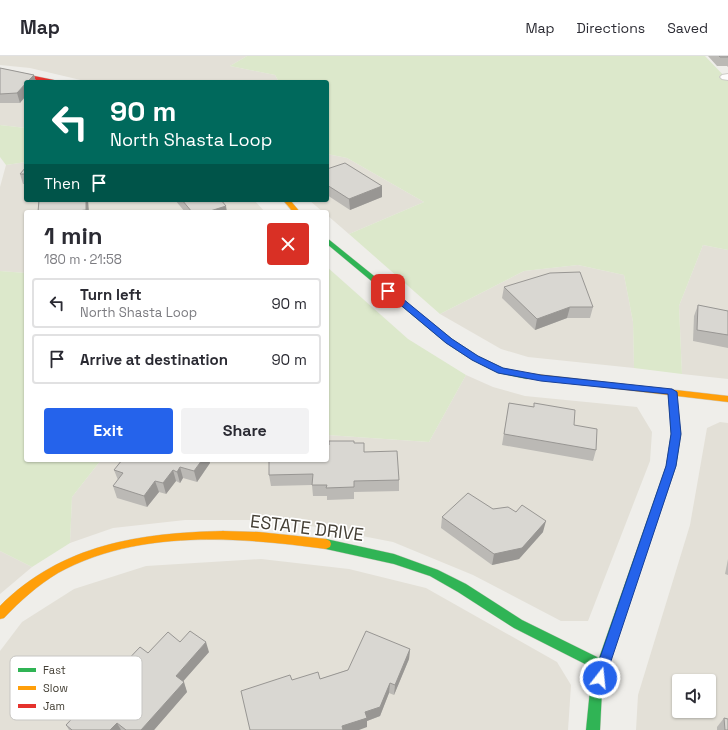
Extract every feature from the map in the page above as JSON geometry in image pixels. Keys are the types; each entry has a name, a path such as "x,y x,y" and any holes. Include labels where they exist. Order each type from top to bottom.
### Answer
{"street":[{"path":"0,71 44,80"},
{"path":"288,202 295,210"},
{"path":"329,242 449,341 475,358 501,371 541,378 728,399"},
{"path":"593,730 596,696 602,666 671,466 676,434 672,392"},
{"name":"ESTATE DRIVE","path":"0,614 22,594 56,569 83,557 111,549 164,539 259,536 332,544 371,552 434,573 459,586 506,617 602,666"}],"shaded area":[{"path":"0,56 247,56 230,66 275,75 278,80 81,80 30,68 0,65"},
{"path":"0,78 24,82 24,128 0,125"},
{"path":"329,154 347,158 424,202 349,234 329,217 329,210 321,210 311,202 329,202"},
{"path":"24,162 24,202 256,202 263,210 24,210 24,273 0,271 0,187 6,165"},
{"path":"703,245 728,250 728,379 682,374 679,306"},
{"path":"578,265 624,275 633,322 634,368 528,357 501,349 440,314 524,271"},
{"path":"466,375 493,387 525,396 637,407 652,432 650,461 588,621 561,621 473,575 393,542 280,520 185,520 113,528 70,543 72,497 99,462 329,462 329,435 429,442"},
{"path":"720,422 728,423 728,730 636,730 638,695 690,525 707,428"},
{"path":"0,551 32,567 0,594"},
{"path":"261,559 349,569 426,588 557,662 571,685 568,730 0,730 0,651 22,622 74,589 146,566"}],"green space":[{"path":"247,56 705,56 728,80 728,250 703,245 679,306 682,374 634,368 633,322 624,275 578,265 524,271 440,314 349,234 424,202 347,158 329,154 329,80 278,80 275,75 230,66"},
{"path":"0,125 24,128 24,162 6,165 0,157"},
{"path":"329,269 408,339 466,375 429,442 329,435"},
{"path":"0,271 24,273 24,462 99,462 72,497 70,543 32,567 0,551"}],"building":[{"path":"0,68 34,75 29,80 24,80 24,85 17,93 0,94"},
{"path":"345,163 382,186 349,199 329,186 329,168"},
{"path":"39,202 86,202 86,210 38,210"},
{"path":"184,202 223,202 226,206 213,210 190,210"},
{"path":"580,272 593,307 570,307 537,319 504,287 550,273"},
{"path":"698,305 728,311 728,335 697,330"},
{"path":"509,403 534,407 534,403 575,410 574,425 597,429 596,450 504,434"},
{"path":"329,441 354,441 354,443 364,443 364,452 397,451 399,480 354,481 354,487 326,488 327,485 312,485 313,474 269,475 269,462 329,462"},
{"path":"120,462 201,462 194,471 180,467 177,472 173,470 163,483 155,481 144,496 113,486 123,473 114,470"},
{"path":"468,493 493,509 508,507 516,512 522,505 546,521 522,548 494,554 442,517"},
{"path":"190,631 206,642 176,676 184,682 141,730 126,730 117,723 110,730 72,730 66,725 71,720 142,720 142,656 131,656 140,647 148,653 168,632 180,642"},
{"path":"366,631 410,649 395,685 390,683 380,707 365,712 367,718 342,726 343,730 250,730 241,691 290,675 292,680 318,672 320,679 348,670"},
{"path":"724,718 728,719 728,730 725,730"}],"traffic: fast":[{"path":"329,242 449,341 475,358 501,371 527,376"},
{"path":"593,730 596,690 602,666 671,466 676,434 672,392"},
{"path":"326,544 394,559 434,573 462,588 518,624 602,666"}],"traffic: slow":[{"path":"288,202 295,210"},
{"path":"527,376 728,399"},
{"path":"0,614 26,590 54,570 84,556 116,546 151,539 223,535 326,544"}],"traffic: jam":[{"path":"0,71 44,80"}],"route":[{"path":"388,291 449,341 475,358 501,371 541,378 672,392 676,434 671,466 602,666 600,678"}]}
